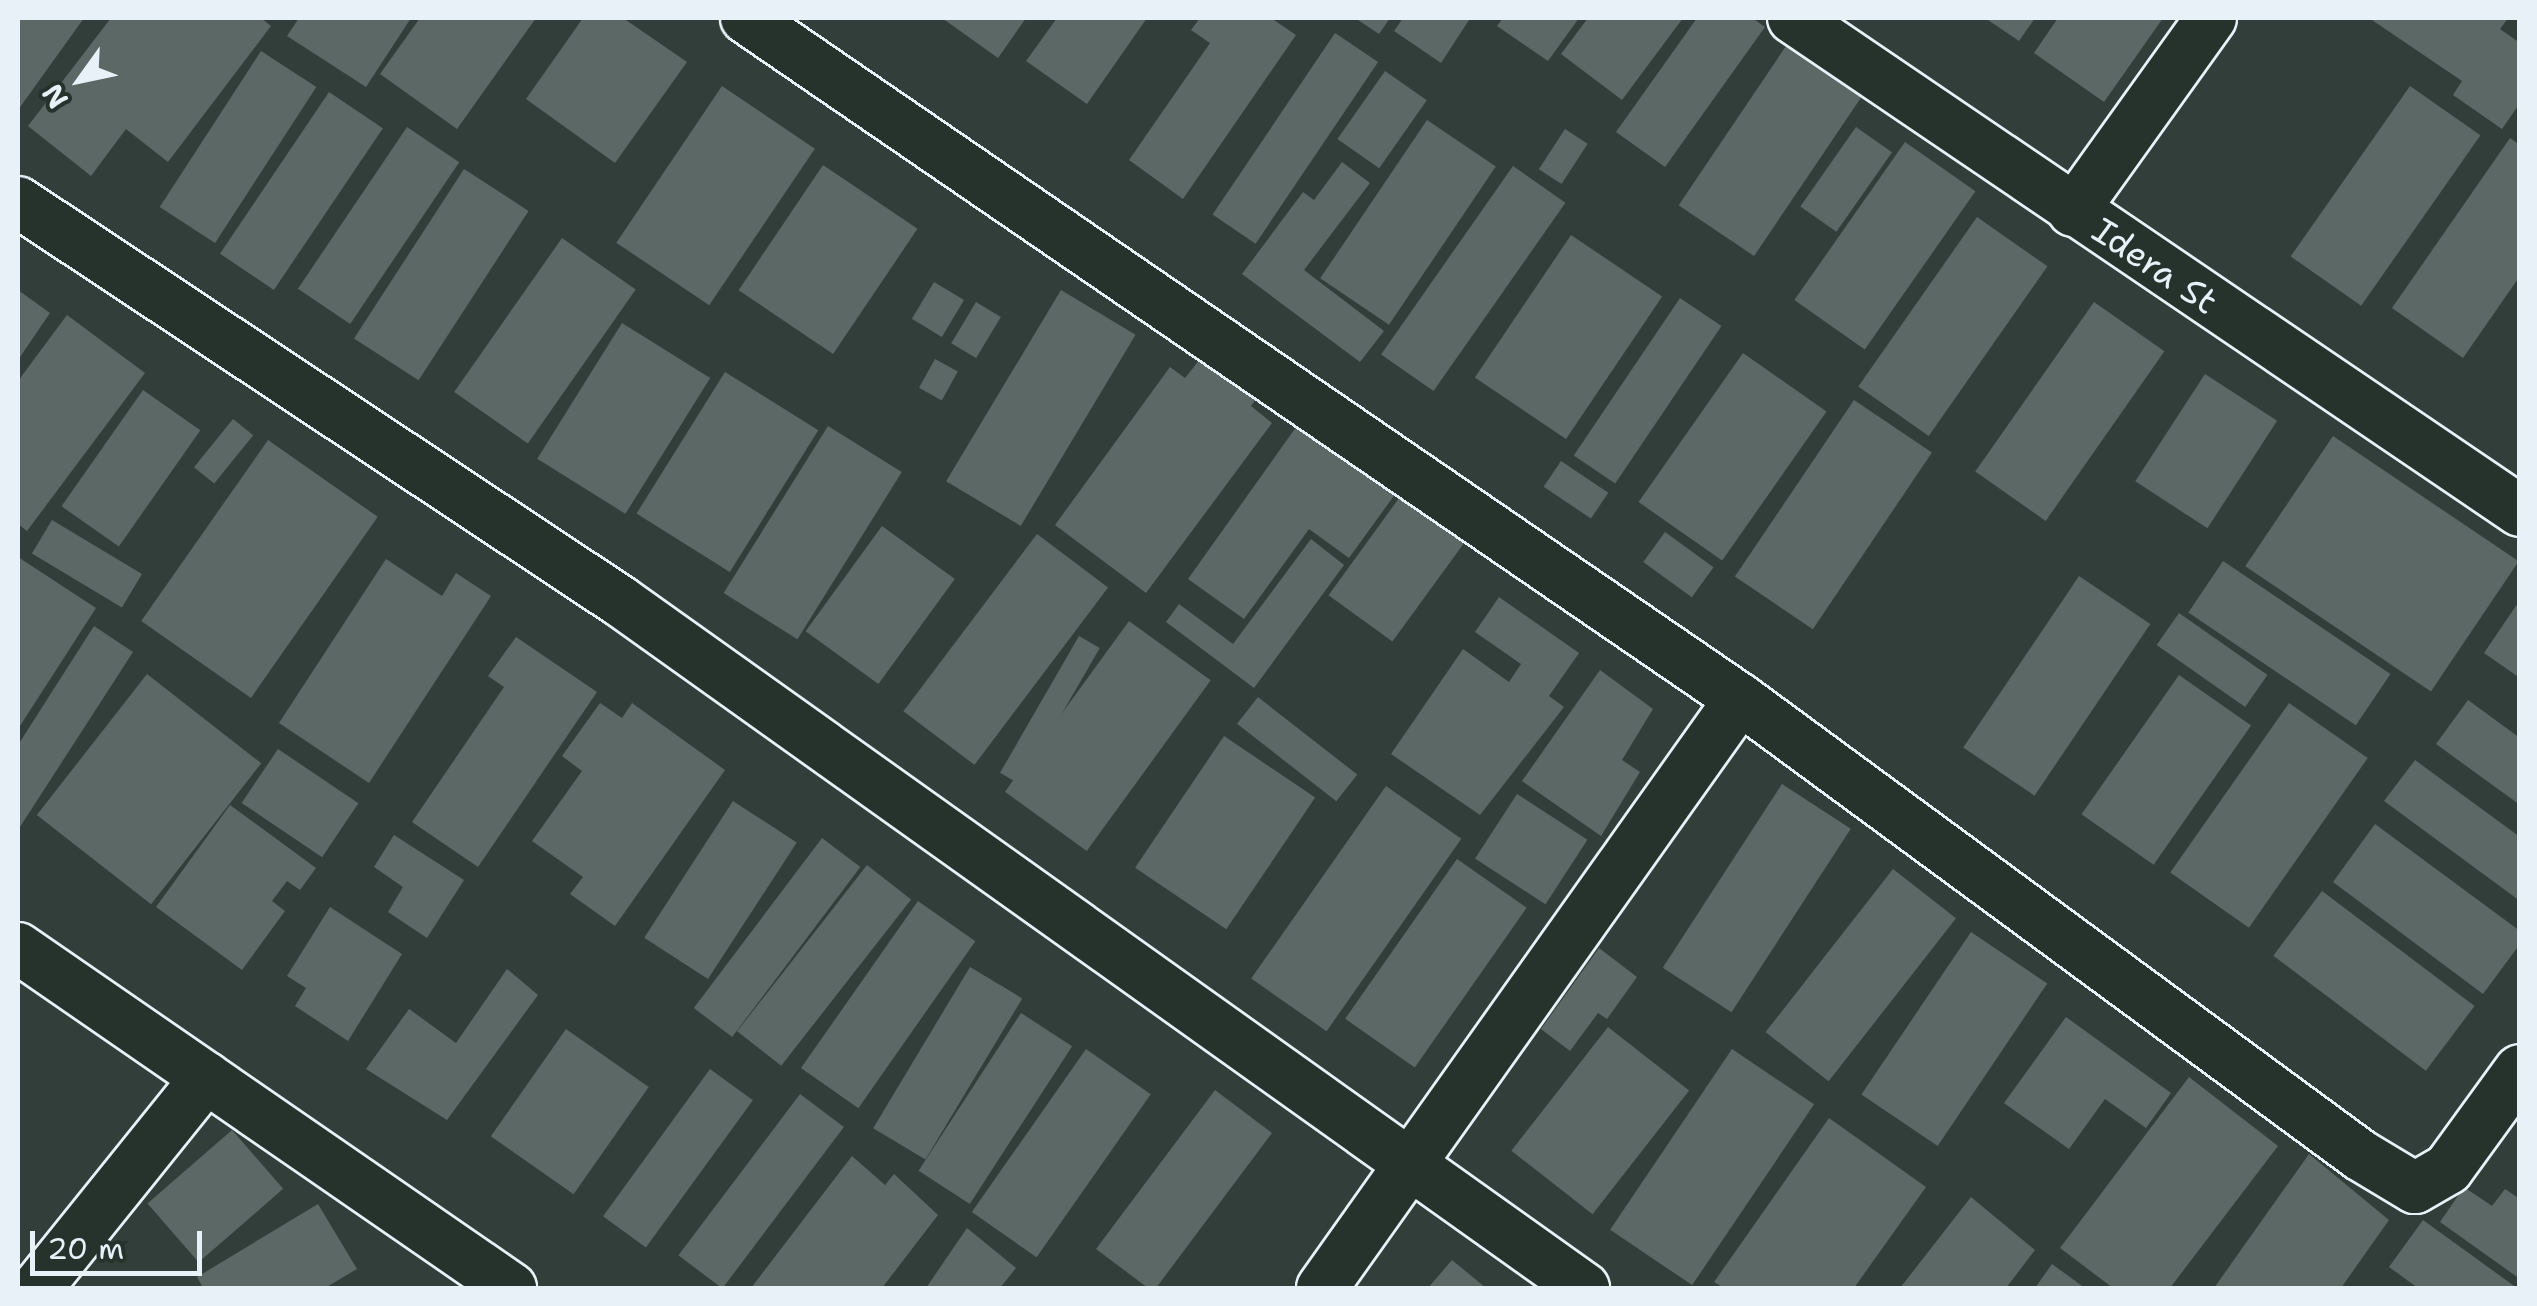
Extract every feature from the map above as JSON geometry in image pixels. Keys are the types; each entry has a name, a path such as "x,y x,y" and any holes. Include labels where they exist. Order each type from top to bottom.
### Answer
{"street":[{"path":"746,18 1740,699 2360,1155 2415,1188 2448,1168 2520,1070"},
{"name":"Idera St","path":"1793,18 2073,212 2520,511"},
{"path":"2073,212 2212,18"},
{"path":"18,202 606,592 1584,1288"},
{"path":"1322,1288 1740,699"},
{"path":"18,948 511,1288"},
{"path":"37,1288 206,1078"}],"building":[{"path":"18,18 84,18 18,110"},
{"path":"111,18 261,18 271,26 168,162 126,129 91,176 28,126"},
{"path":"299,18 411,18 366,87 287,36"},
{"path":"420,18 536,18 457,129 380,74"},
{"path":"583,18 623,18 687,62 615,163 526,99"},
{"path":"942,18 1026,18 998,58"},
{"path":"1057,18 1147,18 1087,104 1026,61"},
{"path":"1200,18 1271,18 1296,35 1183,199 1129,160 1210,43 1191,30"},
{"path":"1355,18 1390,18 1379,34"},
{"path":"1403,18 1469,20 1441,63 1394,31"},
{"path":"1503,18 1579,18 1548,61 1497,26"},
{"path":"1588,18 1683,18 1622,100 1561,54"},
{"path":"1697,18 1752,18 1765,27 1665,167 1616,132"},
{"path":"1985,18 2035,18 2019,41"},
{"path":"2058,18 2163,18 2104,102 2034,53"},
{"path":"2369,18 2508,18 2500,29 2520,43 2520,103 2502,129 2453,95 2462,81"},
{"path":"1335,33 1378,62 1256,244 1213,215"},
{"path":"1786,46 1861,97 1754,256 1679,205"},
{"path":"261,51 316,87 215,243 160,207"},
{"path":"1385,71 1427,100 1379,168 1337,139"},
{"path":"722,86 815,149 709,305 616,243"},
{"path":"2410,86 2480,135 2361,306 2291,256"},
{"path":"329,92 383,128 274,290 220,254"},
{"path":"1427,120 1496,166 1389,325 1320,278"},
{"path":"407,127 459,162 350,324 298,289"},
{"path":"1856,127 1892,152 1836,232 1800,206"},
{"path":"1565,129 1588,144 1562,184 1539,169"},
{"path":"2510,138 2520,145 2520,276 2463,358 2392,308"},
{"path":"1905,142 1975,191 1865,349 1794,300"},
{"path":"1342,162 1370,183 1304,270 1384,331 1360,362 1242,274 1303,192 1314,200"},
{"path":"823,165 918,229 833,354 739,290"},
{"path":"1513,166 1565,203 1434,391 1381,354"},
{"path":"464,169 529,211 419,380 354,338"},
{"path":"1977,217 2047,266 1929,436 1858,387"},
{"path":"1571,235 1662,297 1566,439 1475,378"},
{"path":"562,238 636,290 528,444 454,392"},
{"path":"934,282 964,300 942,337 912,319"},
{"path":"18,290 50,313 18,360"},
{"path":"1061,290 1136,335 1021,526 946,481"},
{"path":"1680,298 1721,326 1615,483 1574,456"},
{"path":"976,302 1001,317 976,358 951,343"},
{"path":"2094,302 2164,351 2046,521 1975,472"},
{"path":"67,315 145,373 27,531 18,524 18,381"},
{"path":"622,323 710,378 625,514 537,459"},
{"path":"1208,349 1263,390 1251,406 1272,423 1146,593 1055,525 1170,367 1185,378"},
{"path":"1743,353 1827,412 1722,561 1639,502"},
{"path":"935,359 958,372 942,400 919,388"},
{"path":"725,372 818,430 730,572 637,514"},
{"path":"2205,374 2277,421 2207,528 2135,481"},
{"path":"143,390 200,430 119,546 62,506"},
{"path":"1854,400 1932,453 1813,629 1735,577"},
{"path":"1304,416 1401,486 1349,558 1309,529 1244,619 1188,579"},
{"path":"233,419 253,435 214,484 194,467"},
{"path":"828,426 902,472 797,639 724,593"},
{"path":"2333,436 2519,561 2431,691 2245,566"},
{"path":"268,440 378,517 251,698 141,621"},
{"path":"1561,461 1608,493 1591,519 1544,487"},
{"path":"1402,494 1466,540 1392,642 1329,595"},
{"path":"52,520 142,574 122,608 32,553"},
{"path":"882,526 955,579 878,684 806,631"},
{"path":"1665,532 1714,567 1692,597 1643,562"},
{"path":"1037,534 1108,588 974,765 903,711"},
{"path":"1311,539 1344,565 1254,688 1166,622 1179,604 1233,644"},
{"path":"18,557 96,608 18,729"},
{"path":"386,559 442,596 456,573 491,596 369,783 279,723"},
{"path":"2223,561 2390,674 2356,725 2188,612"},
{"path":"2079,576 2150,624 2035,796 1963,748"},
{"path":"1499,597 1579,653 1549,696 1564,707 1480,815 1391,754 1463,649 1509,682 1521,664 1475,632"},
{"path":"2520,600 2520,678 2484,653"},
{"path":"2179,613 2267,675 2245,707 2157,645"},
{"path":"1129,621 1211,680 1087,851 1005,792"},
{"path":"94,626 133,652 18,830 18,745"},
{"path":"1079,636 1100,648 1021,785 1000,773"},
{"path":"516,637 597,692 478,867 412,822 504,687 488,676"},
{"path":"1600,670 1653,709 1622,760 1640,772 1601,836 1522,781"},
{"path":"147,674 261,763 151,904 37,815"},
{"path":"2179,675 2251,725 2154,865 2081,814"},
{"path":"1258,697 1357,775 1336,801 1237,724"},
{"path":"2468,700 2520,738 2520,805 2436,744"},
{"path":"600,703 622,718 632,703 725,770 615,926 570,894 583,877 532,841 582,771 562,756"},
{"path":"2289,703 2368,758 2249,928 2170,873"},
{"path":"1224,736 1315,798 1226,929 1135,868"},
{"path":"278,749 358,803 322,857 242,803"},
{"path":"2415,760 2520,837 2520,901 2384,801"},
{"path":"1782,784 1851,829 1731,1012 1663,968"},
{"path":"1386,786 1461,839 1327,1031 1251,979"},
{"path":"1517,794 1587,840 1546,904 1475,859"},
{"path":"733,801 797,842 708,979 644,938"},
{"path":"230,805 316,868 300,890 287,881 272,901 285,911 242,970 156,907"},
{"path":"2375,824 2520,931 2520,944 2483,994 2333,882"},
{"path":"394,835 464,880 427,938 388,912 403,887 374,867"},
{"path":"822,838 860,867 732,1037 694,1008"},
{"path":"1457,859 1527,908 1415,1067 1345,1019"},
{"path":"867,865 911,899 781,1066 737,1031"},
{"path":"1893,869 1956,918 1829,1081 1766,1032"},
{"path":"2322,891 2475,1006 2426,1071 2273,956"},
{"path":"918,901 975,941 858,1108 801,1068"},
{"path":"330,907 402,954 348,1041 295,1006 306,988 287,976"},
{"path":"1971,932 2047,983 1938,1146 1861,1094"},
{"path":"1599,948 1637,977 1607,1019 1598,1013 1570,1051 1541,1029"},
{"path":"970,967 1022,998 925,1160 873,1128"},
{"path":"507,969 538,995 447,1120 366,1069 409,1009 456,1043"},
{"path":"1021,1013 1072,1046 970,1204 919,1171"},
{"path":"2066,1017 2171,1093 2146,1128 2105,1099 2069,1149 2004,1103"},
{"path":"1608,1027 1689,1090 1593,1214 1511,1151"},
{"path":"566,1029 649,1087 574,1194 491,1136"},
{"path":"1086,1049 1151,1094 1037,1257 972,1212"},
{"path":"1732,1049 1814,1104 1692,1285 1610,1230"},
{"path":"710,1069 753,1100 646,1247 603,1216"},
{"path":"2189,1077 2278,1146 2170,1288 2113,1288 2060,1248"},
{"path":"1215,1090 1272,1133 1156,1288 1148,1288 1096,1249"},
{"path":"800,1094 844,1127 723,1288 678,1255"},
{"path":"1829,1118 1926,1187 1854,1288 1724,1288 1714,1282"},
{"path":"232,1130 283,1189 199,1262 147,1203"},
{"path":"2309,1154 2389,1220 2341,1288 2214,1288"},
{"path":"852,1156 885,1185 894,1174 938,1215 882,1288 751,1288"},
{"path":"2464,1187 2492,1206 2505,1189 2520,1199 2520,1279 2440,1222"},
{"path":"1971,1197 2035,1250 2006,1288 1900,1288"},
{"path":"318,1204 357,1269 325,1288 203,1288 197,1277"},
{"path":"2423,1220 2517,1288 2418,1288 2389,1267"},
{"path":"967,1228 1016,1268 1000,1288 926,1288"},
{"path":"1452,1260 1486,1288 1428,1288"},
{"path":"2052,1264 2085,1288 2035,1288"}]}
